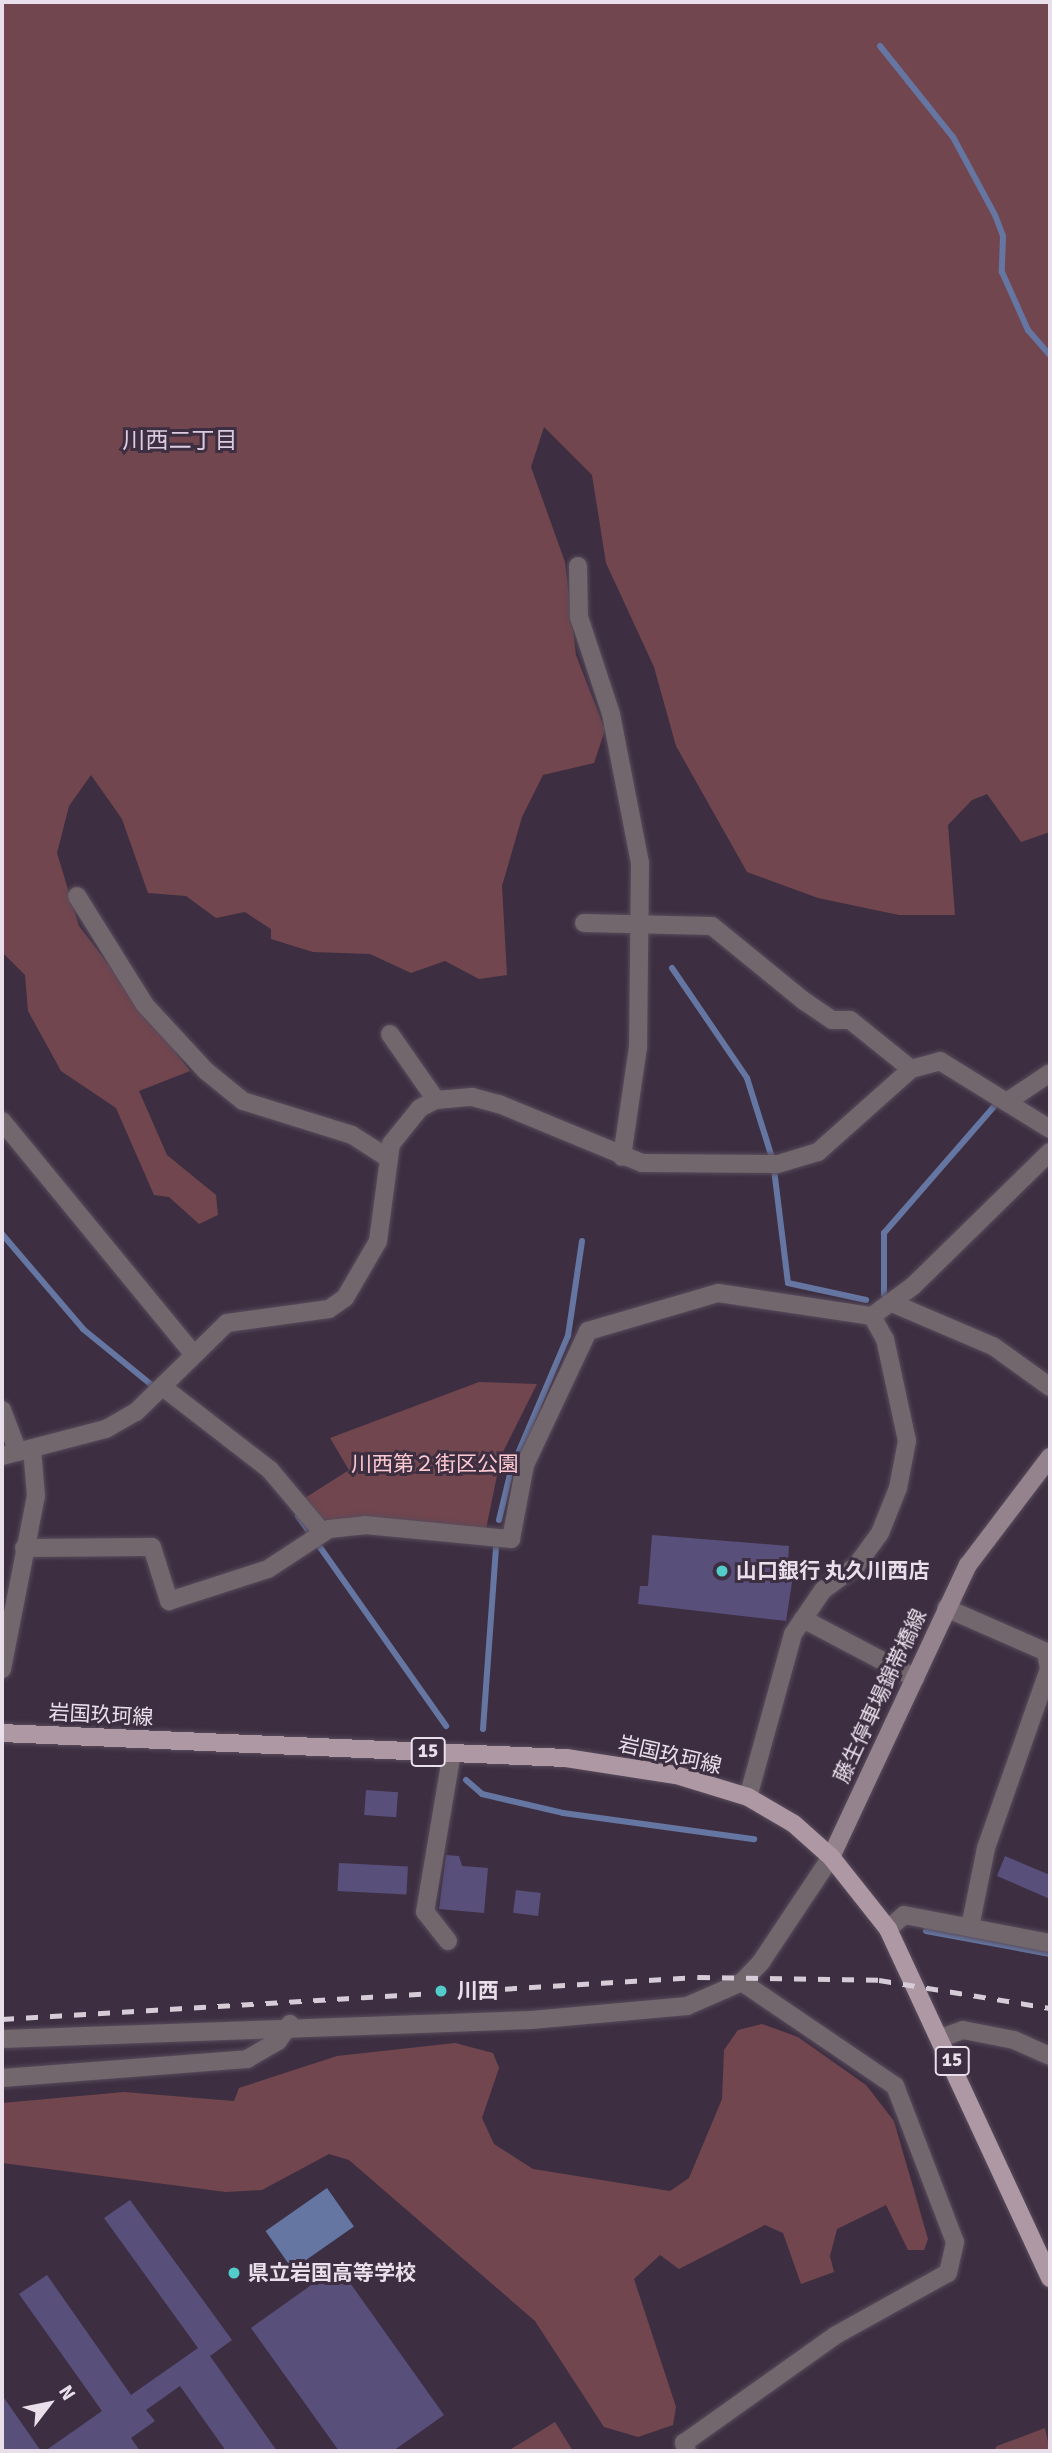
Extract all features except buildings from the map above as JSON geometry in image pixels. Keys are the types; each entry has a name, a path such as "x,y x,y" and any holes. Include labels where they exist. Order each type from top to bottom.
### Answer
{"main road":[{"name":"藤生停車場錦帯橋線","path":"831,1857 946,1608 995,1521 1050,1457"},
{"name":"岩国玖珂線","path":"2,1733 452,1753 611,1763 748,1797 794,1824 831,1857 888,1929 942,2038 1050,2278"}],"street":[{"path":"578,566 579,617 611,714 655,926 634,1101 622,1157"},
{"path":"77,896 145,1005 206,1071 243,1101 341,1130 388,1158"},
{"path":"584,923 712,926 804,1000 832,1020 850,1020 911,1069"},
{"path":"390,1034 436,1100"},
{"path":"17,1452 106,1429 164,1388 192,1352 227,1323 329,1310 345,1298 378,1241 388,1158 405,1125 436,1100 472,1097 499,1104 622,1157 773,1165 818,1152 911,1069 940,1061 1050,1129"},
{"path":"1008,1101 1050,1073"},
{"path":"2,1121 192,1352"},
{"path":"24,1548 152,1547 169,1601 268,1569 317,1536 365,1525 512,1539 525,1465 588,1331 718,1293 872,1316 892,1303 1050,1152"},
{"path":"892,1303 993,1346 1050,1387"},
{"path":"748,1797 771,1730 788,1645 823,1590 856,1566 872,1544 898,1488 907,1441 885,1339 872,1316"},
{"path":"164,1388 270,1470 317,1536"},
{"path":"2,1410 36,1496 2,1670"},
{"path":"946,1608 1046,1652 1050,1670 986,1848 970,1927"},
{"path":"803,1619 915,1678"},
{"path":"448,1941 425,1912 452,1753"},
{"path":"2,2039 290,2024 641,2012 687,2006 742,1982 831,1857"},
{"path":"888,1929 904,1915 1050,1943"},
{"path":"687,2451 684,2443 836,2335 948,2273 955,2242 895,2086 742,1982"},
{"path":"2,2078 247,2059 278,2041 290,2024"},
{"path":"942,2038 963,2031 1014,2039 1050,2056"}],"green space":[{"path":"2,2 1050,2 1050,832 1021,842 987,794 972,800 948,825 955,915 899,915 818,898 747,872 676,746 654,667 606,563 592,475 544,427 531,467 565,562 576,655 605,730 594,763 543,775 522,817 502,886 507,975 479,979 445,961 411,973 370,954 313,952 271,939 271,929 245,912 216,918 186,896 148,893 122,819 91,775 69,806 57,853 79,926 190,1071 139,1091 167,1155 216,1195 218,1215 199,1224 169,1197 154,1195 116,1108 61,1071 28,1011 25,975 2,952"},
{"name":"川西第２街区公園","path":"479,1382 537,1384 501,1456 485,1534 318,1519 305,1498 349,1470 330,1438"},
{"path":"762,2024 798,2037 866,2085 894,2121 928,2239 924,2250 908,2250 886,2205 837,2229 830,2256 834,2272 801,2284 783,2233 765,2225 679,2269 660,2255 634,2279 676,2407 673,2425 638,2437 604,2427 535,2321 349,2160 329,2154 262,2190 226,2192 2,2163 2,2103 124,2092 234,2101 239,2088 337,2056 455,2043 493,2053 499,2068 482,2118 494,2144 533,2169 670,2191 689,2178 722,2099 724,2050 738,2030"},
{"path":"555,2422 573,2451 508,2451"},
{"path":"1045,2428 1050,2451 994,2451 997,2446"}],"water":[{"path":"327,2188 354,2227 293,2270 266,2231"}],"waterway":[{"path":"880,46 953,137 995,215 1003,236 1002,272 1028,330 1050,355"},
{"path":"672,968 747,1078 773,1161 788,1283 866,1300"},
{"path":"884,1295 884,1233 996,1104"},
{"path":"2,1234 83,1329 154,1387"},
{"path":"499,1520 511,1470 568,1336 582,1241"},
{"path":"298,1516 446,1726"},
{"path":"483,1729 496,1548"},
{"path":"466,1780 482,1794 563,1813 754,1839"},
{"path":"926,1931 1050,1954"}],"railway":[{"path":"2,2019 698,1977 879,1980 1050,2008"}],"place":[{"name":"山口銀行 丸久川西店","path":"722,1571"},
{"name":"川西","path":"441,1991"},
{"name":"県立岩国高等学校","path":"234,2273"}],"district":[{"name":"川西二丁目","path":"180,441"}]}
